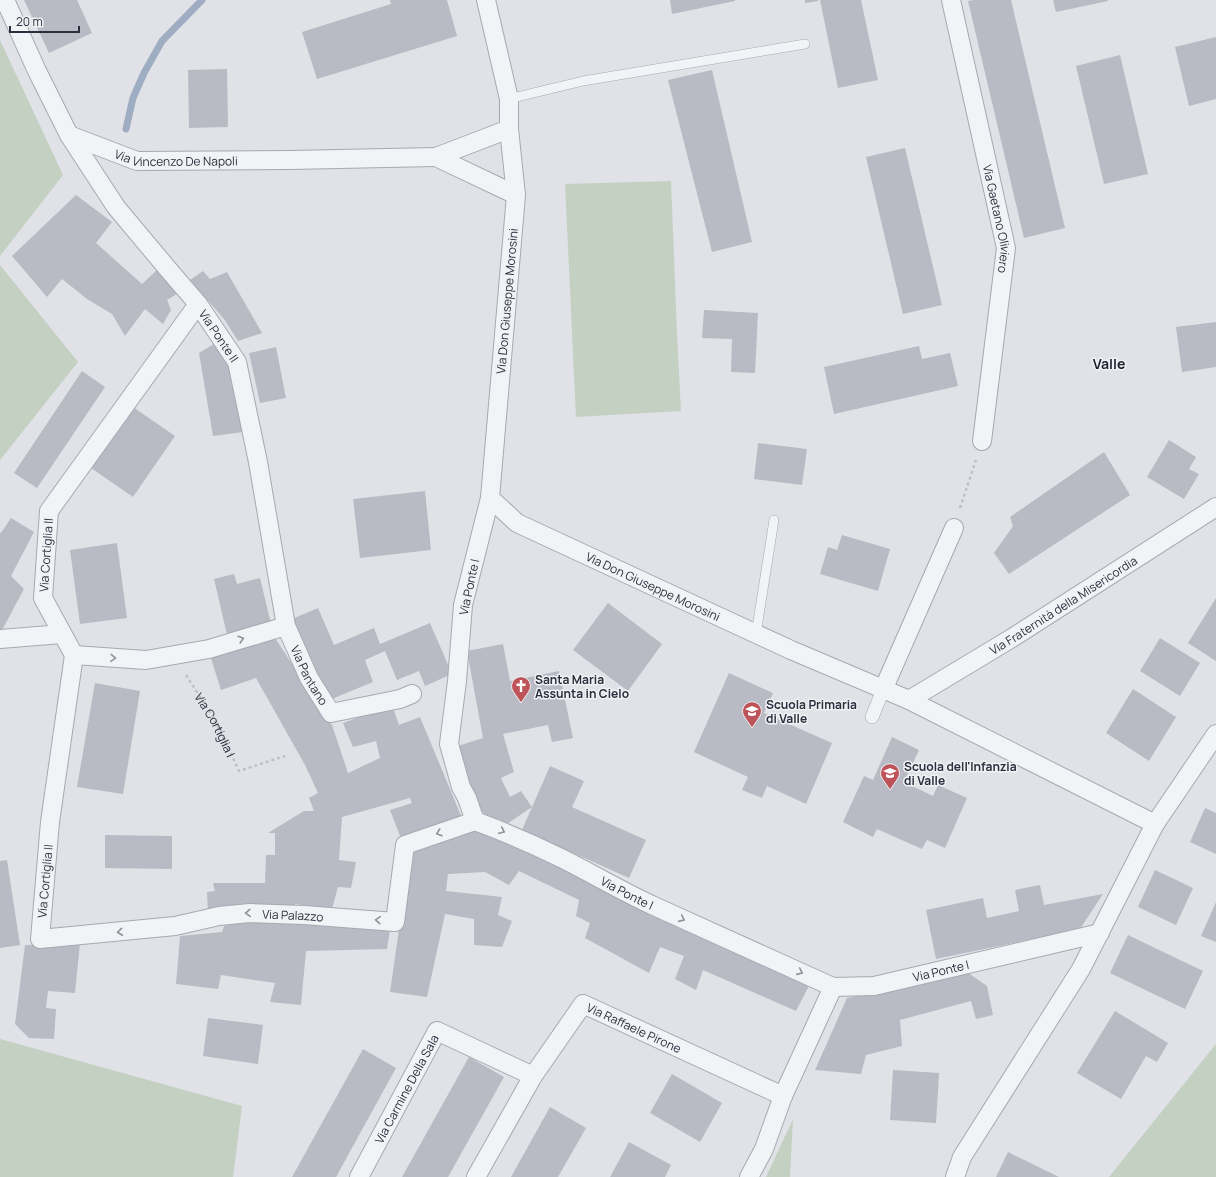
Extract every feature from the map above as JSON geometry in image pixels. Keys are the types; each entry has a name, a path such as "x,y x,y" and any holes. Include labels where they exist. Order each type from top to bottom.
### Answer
{"street":[{"path":"5,0 37,71 69,135"},
{"name":"Via Don Giuseppe Morosini","path":"486,0 509,99 509,129 516,195 490,498 517,523 756,634 909,700 1155,824"},
{"name":"Via Gaetano Oliviero","path":"951,0 1006,248 982,441"},
{"name":"Via Vincenzo De Napoli","path":"69,135 138,161 290,160 436,157 509,129"},
{"name":"Via Ponte II","path":"69,135 116,207 198,304 237,362 258,462 286,626"},
{"name":"Via Vincenzo De Napoli","path":"436,157 516,195"},
{"name":"Via Cortiglia II","path":"40,939 50,822 74,655 43,598 49,511 198,304"},
{"name":"Via Ponte I","path":"490,498 463,605 457,681 449,744 461,787 476,821 496,828 563,859 631,896 651,902 835,984 874,986 1100,933"},
{"name":"Via Fraternità della Misericordia","path":"909,700 1012,638 1216,507"},
{"path":"872,717 954,528"},
{"path":"74,655 146,660 209,648 286,626"},
{"name":"Via Pantano","path":"286,626 309,678 331,713 412,694"},
{"path":"0,639 62,634"},
{"path":"955,1177 962,1157 1081,969 1155,824 1216,734"},
{"name":"Via Palazzo","path":"40,939 175,926 219,916 250,913 304,915 395,922 405,845 476,821"},
{"path":"749,1177 764,1148 783,1096 835,984"},
{"name":"Via Raffaele Pirone","path":"476,1177 533,1076 583,1004 783,1096"},
{"name":"Via Carmine Della Sala","path":"359,1177 437,1031 533,1076"}],"lane":[{"path":"509,99 583,81 805,44"},
{"path":"756,634 774,520"}],"path":[{"path":"954,528 972,470"},
{"name":"Via Cortiglia I","path":"180,672 186,675 216,722 239,771 285,756"}],"green space":[{"path":"0,40 63,175 0,256"},
{"path":"671,181 681,411 576,417 565,184"},
{"path":"0,265 78,362 0,460"},
{"path":"0,1039 242,1106 233,1177 0,1177"},
{"path":"1216,1044 1216,1177 1109,1177"},
{"path":"793,1119 790,1177 766,1177"}],"building":[{"path":"24,0 77,0 92,33 49,53"},
{"path":"390,0 447,0 457,36 317,79 302,32 391,4"},
{"path":"670,0 735,0 735,1 672,14"},
{"path":"805,0 818,0 818,1 805,3"},
{"path":"820,0 861,0 878,80 838,88"},
{"path":"1011,0 1065,228 1024,238 968,1"},
{"path":"1053,0 1108,0 1108,1 1056,12"},
{"path":"1216,37 1216,99 1189,106 1175,47"},
{"path":"1120,55 1148,174 1104,184 1076,66"},
{"path":"227,69 228,127 189,128 188,70"},
{"path":"712,70 752,242 712,252 668,80"},
{"path":"905,148 942,305 903,314 866,157"},
{"path":"76,195 112,222 96,243 142,284 158,269 185,289 167,300 171,310 163,324 145,309 125,336 112,314 87,299 62,279 47,297 12,256"},
{"path":"203,271 210,279 227,272 262,333 238,341 224,319 190,280"},
{"path":"704,310 758,313 755,373 731,372 732,339 702,338"},
{"path":"1216,322 1216,367 1182,372 1176,327"},
{"path":"214,344 230,364 243,432 213,436 199,353"},
{"path":"919,346 922,359 950,353 958,386 834,414 824,367"},
{"path":"276,347 286,398 260,403 249,353"},
{"path":"82,371 105,387 37,488 14,473"},
{"path":"133,407 175,436 133,497 91,468"},
{"path":"1169,440 1196,457 1189,469 1199,474 1184,499 1147,477"},
{"path":"758,443 807,449 802,485 754,479"},
{"path":"1104,452 1130,495 1009,574 994,553 1013,526 1010,517"},
{"path":"425,491 431,550 360,558 353,499"},
{"path":"11,518 34,532 11,576 24,589 1,632 0,532 1,533"},
{"path":"842,535 890,549 878,591 820,574 828,547 837,550"},
{"path":"117,543 127,618 80,624 70,550"},
{"path":"234,574 237,584 260,578 272,628 228,639 214,579"},
{"path":"1216,598 1216,661 1188,643"},
{"path":"608,603 662,644 628,691 573,650"},
{"path":"318,608 334,645 374,628 380,644 430,623 452,674 425,686 419,671 397,680 385,651 365,660 373,682 327,701 292,619"},
{"path":"273,635 332,725 348,773 380,758 376,741 353,747 343,723 392,705 399,725 420,717 462,818 402,841 390,810 412,803 410,798 342,817 339,860 356,862 351,888 338,887 332,909 295,904 295,907 208,914 207,892 215,891 213,883 265,883 266,855 275,855 275,833 268,833 304,811 314,811 309,798 318,793 305,765 256,678 221,690 209,652"},
{"path":"1160,638 1200,663 1180,696 1140,671"},
{"name":"Santa Maria Assunta in Cielo","path":"503,644 510,681 559,671 573,738 552,742 548,725 503,734 514,772 501,778 510,797 521,791 532,807 504,826 500,819 495,822 480,810 464,774 458,746 483,738 467,651"},
{"name":"Scuola Primaria di Valle","path":"729,673 773,693 764,713 832,743 806,804 767,786 762,798 742,790 748,777 694,752"},
{"path":"95,683 140,691 123,794 77,787"},
{"path":"1133,689 1176,717 1149,761 1106,733"},
{"name":"Scuola dell'Infanzia di Valle","path":"892,737 919,750 904,782 933,796 938,785 967,798 945,848 927,840 922,849 877,829 873,837 843,822 864,776 873,780"},
{"path":"550,766 584,781 572,807 646,840 629,878 522,830"},
{"path":"1205,808 1216,813 1216,854 1190,842"},
{"path":"484,829 810,984 796,1011 703,970 696,990 675,979 684,956 660,947 649,973 585,938 590,923 576,916 579,900 519,871 509,885 485,872 448,874 446,891 502,897 498,915 512,921 502,947 474,945 474,919 445,914 427,997 390,992 411,846"},
{"path":"105,835 172,836 172,869 105,868"},
{"path":"7,860 20,945 0,948 0,861"},
{"path":"1155,870 1193,888 1176,925 1138,907"},
{"path":"1040,885 1044,905 1103,894 1080,929 936,959 926,910 983,898 987,918 1019,911 1015,890"},
{"path":"1216,902 1216,942 1201,936"},
{"path":"227,919 391,923 387,949 306,951 301,1005 270,1002 275,983 221,975 218,989 176,984 180,936 222,932"},
{"path":"1128,935 1203,971 1185,1009 1110,973"},
{"path":"80,943 75,993 48,991 46,1008 56,1009 54,1039 29,1038 15,1024 25,945"},
{"path":"967,972 987,986 993,1015 976,1019 971,1001 900,1020 902,1046 866,1055 861,1074 815,1070 847,998"},
{"path":"1115,1011 1168,1043 1157,1062 1146,1056 1121,1099 1077,1073"},
{"path":"208,1018 263,1025 258,1064 203,1056"},
{"path":"363,1049 396,1068 336,1177 292,1177"},
{"path":"469,1057 504,1077 448,1177 402,1177"},
{"path":"893,1070 939,1073 936,1123 890,1120"},
{"path":"672,1074 722,1103 700,1142 650,1113"},
{"path":"550,1107 586,1128 558,1177 511,1177"},
{"path":"629,1142 671,1165 665,1177 610,1177"},
{"path":"1008,1152 1059,1177 996,1177"}],"waterway":[{"path":"126,129 133,98 144,73 162,41 202,0"}],"place":[{"name":"Santa Maria Assunta in Cielo","path":"521,703"},
{"name":"Scuola Primaria di Valle","path":"752,728"},
{"name":"Scuola dell'Infanzia di Valle","path":"890,790"}],"district":[{"name":"Valle","path":"1109,363"}]}
